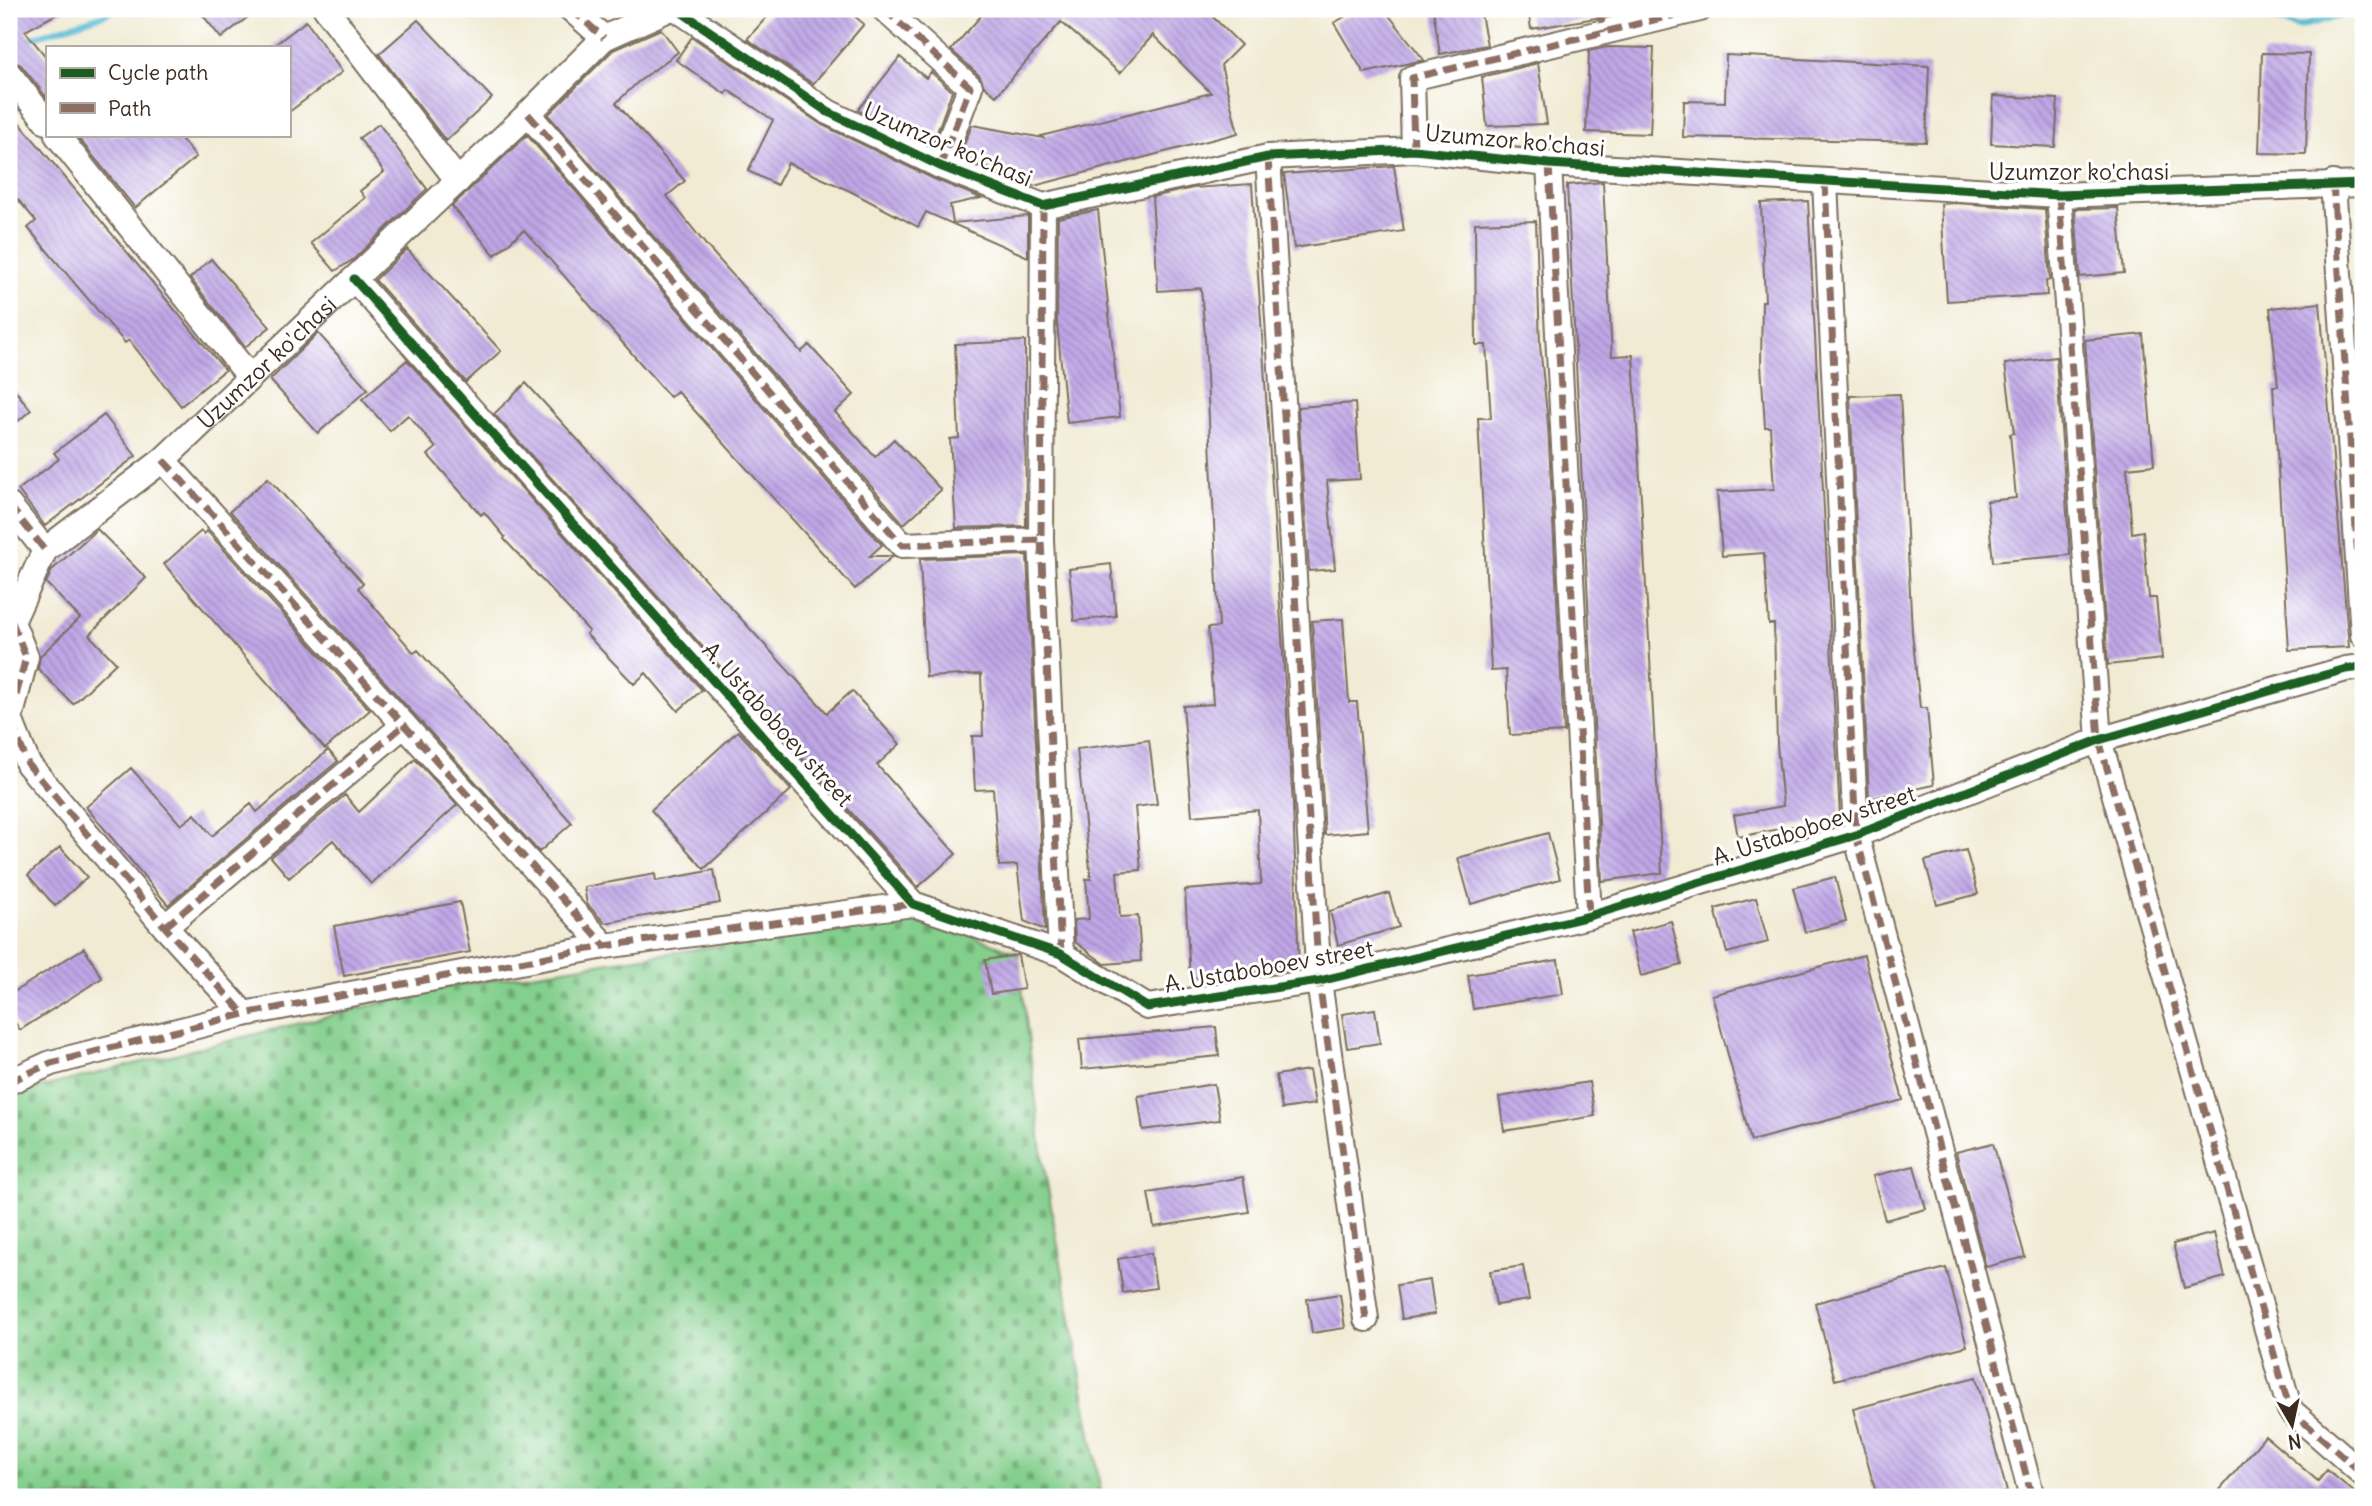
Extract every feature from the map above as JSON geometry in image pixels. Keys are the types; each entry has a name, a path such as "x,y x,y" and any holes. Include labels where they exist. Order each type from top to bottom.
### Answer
{"street":[{"path":"326,9 458,180"},
{"path":"571,9 604,38"},
{"name":"Uzumzor ko'chasi","path":"10,622 45,550 163,460 528,114 604,38 668,9"},
{"name":"Uzumzor ko'chasi","path":"677,9 828,112 940,166 1043,206 1268,157 1414,150 1549,164 2059,195 2363,184"},
{"path":"884,9 970,87 940,166"},
{"path":"1414,150 1412,78 1602,20 1700,9"},
{"path":"9,74 46,121"},
{"path":"528,114 902,545 1041,540"},
{"path":"58,136 249,376"},
{"path":"1268,157 1319,981 1366,1319"},
{"path":"1549,164 1589,916"},
{"path":"1825,182 1856,835 2032,1497"},
{"path":"2333,183 2363,635"},
{"path":"2059,195 2099,740 2290,1410 2363,1474"},
{"path":"1043,206 1041,540 1061,954"},
{"name":"A. Ustaboboev street","path":"354,279 913,904 1061,954 1147,1007 1319,981 1589,916 1856,835 2099,740 2346,669 2363,667"},
{"path":"163,460 605,946"},
{"path":"9,505 45,550"},
{"path":"10,622 26,657 10,719 28,764 164,927 244,1014"},
{"path":"164,927 404,725"},
{"path":"9,1082 51,1063 244,1014 605,946 913,904"}],"green space":[{"path":"896,919 962,932 1018,953 1043,1160 1102,1497 9,1497 9,1099 18,1093 445,987"}],"building":[{"path":"9,9 66,9 25,31 46,57 46,97 21,65 9,59"},
{"path":"198,9 258,9 221,38"},
{"path":"774,9 846,9 864,24 813,84 747,39"},
{"path":"987,9 1205,9 1241,45 1221,65 1238,133 1034,186 959,157 972,125 1043,138 1041,136 1211,93 1153,35 1120,73 1061,22 996,96 984,86 980,76 951,50"},
{"path":"1358,9 1384,9 1424,60 1364,73 1334,23"},
{"path":"1433,9 1480,9 1487,45 1440,54"},
{"path":"1528,9 1601,9 1602,17 1531,29"},
{"path":"418,20 492,98 446,141 379,54"},
{"path":"306,21 342,72 290,111 290,46 273,46"},
{"path":"661,29 678,52 638,82 616,103 685,181 667,196 706,245 801,352 809,345 854,395 835,412 875,457 894,439 941,490 904,524 548,115 613,50"},
{"path":"692,37 822,125 934,179 981,198 950,205 953,223 1028,216 1028,257 926,212 918,227 850,191 788,163 777,185 748,171 773,120 728,90 725,94 676,60"},
{"path":"1607,47 1654,48 1650,134 1586,132 1589,51"},
{"path":"2262,53 2309,54 2306,154 2259,153"},
{"path":"1726,55 1929,66 1926,142 1683,137 1684,101 1725,102"},
{"path":"900,57 926,78 931,72 952,91 932,146 858,110"},
{"path":"1538,63 1547,124 1487,126 1482,77"},
{"path":"1993,96 2058,99 2055,147 1991,144"},
{"path":"9,98 19,110 13,115 225,370 181,406 129,340 125,343 28,228 36,221 9,189"},
{"path":"379,124 427,189 354,259 335,271 311,243 365,198 360,191 384,172 359,138"},
{"path":"527,135 882,545 870,556 893,556 855,589 677,391 670,397 524,230 495,255 452,206"},
{"path":"77,136 179,136 196,157 135,208"},
{"path":"1394,166 1404,231 1294,248 1284,174"},
{"path":"1603,182 1612,356 1633,355 1662,873 1602,881 1567,185"},
{"path":"1252,184 1293,804 1299,969 1190,979 1185,890 1261,884 1258,810 1192,816 1183,706 1213,704 1208,628 1219,627 1205,336 1201,288 1158,291 1152,197 1193,188"},
{"path":"1808,201 1840,817 1738,837 1734,815 1783,806 1777,745 1774,624 1769,624 1764,553 1722,556 1717,492 1774,489 1770,427 1765,427 1761,364 1762,301 1765,301 1761,203"},
{"path":"1941,204 2045,209 2050,280 2046,281 2047,295 1947,301"},
{"path":"2118,208 2124,273 2080,277 2075,209"},
{"path":"1098,210 1120,417 1067,423 1057,323 1058,218"},
{"path":"1536,221 1540,345 1548,424 1564,732 1510,735 1506,670 1491,671 1478,418 1491,418 1486,345 1476,345 1475,223"},
{"path":"407,249 501,351 466,382 375,280"},
{"path":"211,259 270,327 245,347 190,278"},
{"path":"2320,303 2349,647 2289,650 2273,386 2278,386 2270,308"},
{"path":"318,333 368,389 318,433 270,380"},
{"path":"2143,334 2154,465 2127,468 2132,533 2143,531 2149,598 2156,598 2162,659 2108,665 2085,340"},
{"path":"1025,341 1026,526 956,528 950,439 959,438 955,344"},
{"path":"2056,357 2070,555 1993,562 1987,501 2016,498 2010,434 2014,433 2005,364"},
{"path":"407,360 702,690 678,711 646,673 634,684 586,634 589,631 504,539 484,512 481,515 428,455 436,448 408,415 390,431 362,399"},
{"path":"9,383 31,410 9,429"},
{"path":"526,383 827,713 852,691 900,744 877,765 956,854 918,887 494,414"},
{"path":"1900,394 1912,632 1920,708 1927,708 1934,785 1869,799 1850,396"},
{"path":"1355,403 1360,479 1327,481 1335,569 1309,571 1298,407"},
{"path":"104,415 136,456 45,526 18,490 59,459 54,453"},
{"path":"268,478 363,583 358,588 414,653 418,650 572,823 539,852 230,511"},
{"path":"97,529 146,578 89,635 116,663 73,704 38,669 40,656 80,618 46,583 52,570"},
{"path":"201,531 204,534 207,531 370,710 325,749 164,564"},
{"path":"1027,555 1045,930 1024,921 1017,865 999,866 993,789 975,790 972,736 983,736 981,674 926,677 923,623 920,559"},
{"path":"1111,564 1116,616 1074,621 1069,569"},
{"path":"1343,619 1349,702 1357,702 1368,831 1325,835 1312,621"},
{"path":"738,731 791,790 704,869 651,810"},
{"path":"1149,740 1157,804 1135,807 1141,870 1117,872 1120,917 1138,916 1141,961 1105,964 1075,942 1074,920 1089,919 1086,879 1091,879 1077,749"},
{"path":"328,750 338,761 168,905 86,807 131,768 181,825 195,814 212,836 251,804 257,812"},
{"path":"415,759 457,805 371,884 333,840 289,878 271,857 345,795 359,812"},
{"path":"1548,833 1560,879 1471,904 1458,858"},
{"path":"60,847 87,877 55,906 28,875"},
{"path":"1966,850 1978,894 1937,905 1925,861"},
{"path":"714,870 720,903 605,923 587,904 584,887 655,874 656,881"},
{"path":"1835,877 1846,921 1805,932 1793,888"},
{"path":"1389,893 1399,927 1338,945 1330,911"},
{"path":"1756,898 1768,942 1727,953 1715,909"},
{"path":"460,902 470,952 344,976 334,926"},
{"path":"1671,921 1682,965 1641,976 1630,932"},
{"path":"84,948 102,978 20,1030 9,1013 9,995"},
{"path":"1018,955 1024,989 991,994 985,960"},
{"path":"1864,955 1903,1100 1751,1141 1712,995"},
{"path":"1558,960 1563,994 1473,1009 1468,975"},
{"path":"1375,1009 1380,1043 1347,1048 1342,1014"},
{"path":"1216,1027 1219,1056 1082,1069 1079,1039"},
{"path":"1309,1070 1315,1104 1282,1109 1276,1075"},
{"path":"1589,1082 1595,1116 1504,1131 1499,1097"},
{"path":"1214,1084 1220,1120 1143,1130 1138,1096"},
{"path":"1993,1143 2025,1257 1986,1267 1956,1152"},
{"path":"1914,1166 1926,1209 1885,1220 1873,1176"},
{"path":"1243,1177 1249,1212 1154,1227 1148,1193"},
{"path":"2214,1233 2225,1277 2184,1288 2173,1244"},
{"path":"1151,1253 1156,1288 1123,1293 1118,1259"},
{"path":"1523,1266 1529,1300 1496,1305 1490,1271"},
{"path":"1946,1268 1967,1346 1835,1380 1815,1303"},
{"path":"1430,1280 1435,1314 1402,1319 1397,1285"},
{"path":"1340,1294 1345,1328 1312,1333 1307,1299"},
{"path":"1976,1377 2007,1492 1985,1497 1877,1497 1853,1409"},
{"path":"2265,1436 2318,1481 2327,1470 2360,1497 2214,1497"}],"waterway":[{"path":"25,40 115,9"},
{"path":"2241,9 2298,27 2363,10"}],"marked path":[{"path":"571,9 604,38"},
{"path":"884,9 970,87 940,166"},
{"path":"1599,9 1604,32"},
{"path":"1414,150 1412,78 1700,9"},
{"path":"528,114 902,545 1041,540"},
{"path":"1268,157 1319,981 1366,1319"},
{"path":"1549,164 1589,916"},
{"path":"1825,182 1856,835 2032,1497"},
{"path":"2333,183 2363,635"},
{"path":"2059,195 2099,740 2290,1410 2363,1474"},
{"path":"1043,206 1041,540 1061,954"},
{"path":"163,460 605,946"},
{"path":"9,505 45,550"},
{"path":"12,622 26,657 10,719 28,764 165,927 244,1014"},
{"path":"165,927 404,725"},
{"path":"9,1082 51,1063 244,1014 605,946 913,904"}],"cycle path":[{"path":"677,9 828,112 940,166 1043,206 1268,157 1414,150 1549,164 2059,195 2363,184"},
{"path":"354,279 913,904 1061,954 1147,1007 1319,981 1589,916 1856,835 2099,740 2346,669 2363,667"}]}
